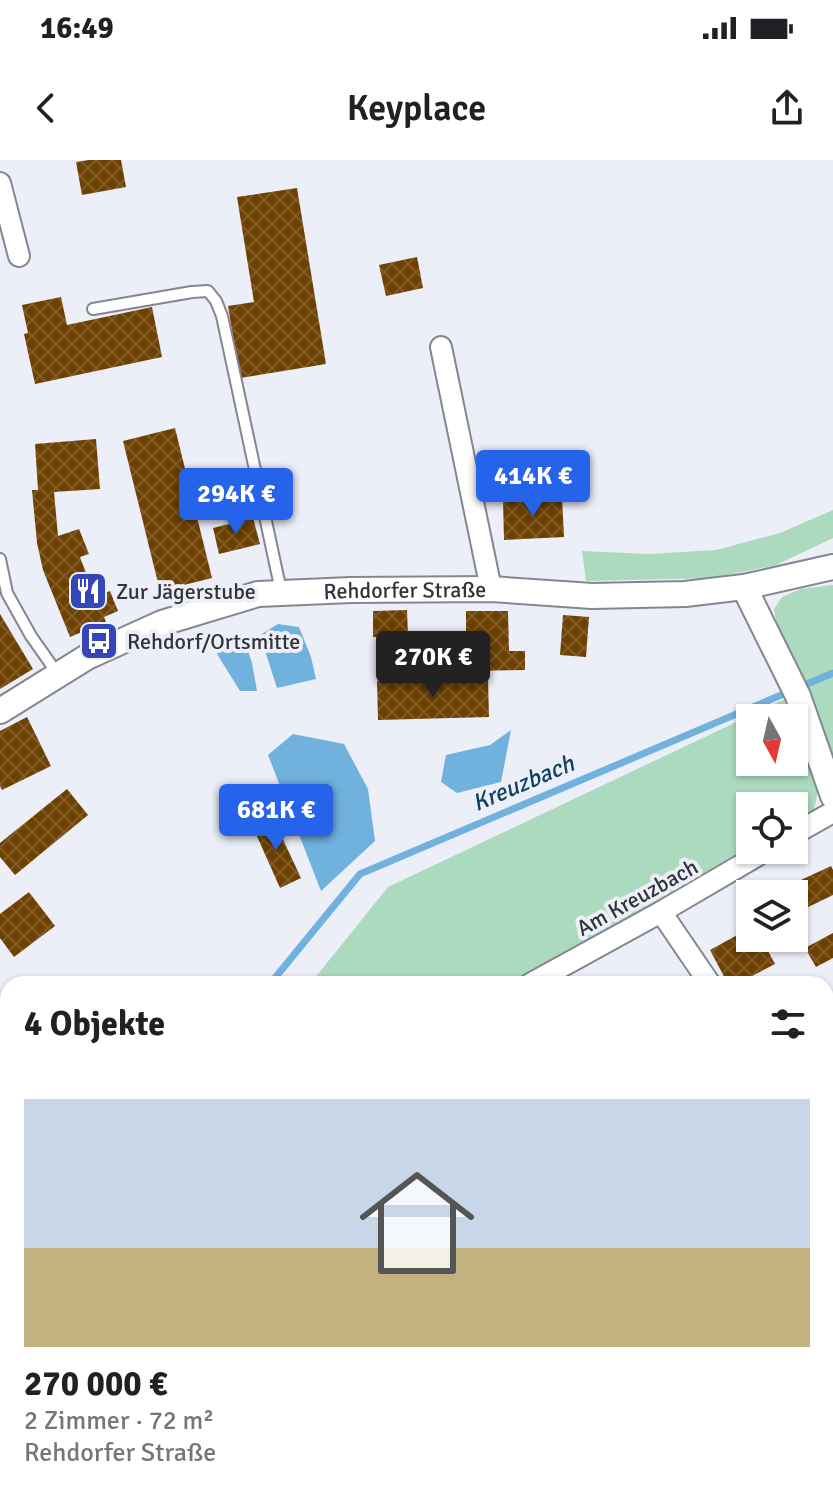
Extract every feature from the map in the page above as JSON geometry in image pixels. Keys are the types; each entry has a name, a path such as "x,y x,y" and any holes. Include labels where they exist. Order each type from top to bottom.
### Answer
{"street":[{"path":"0,183 19,256"},
{"path":"441,347 491,589"},
{"name":"Rehdorfer Straße","path":"0,711 87,657 162,623 258,594 491,589 592,596 685,594 744,587 833,567"},
{"path":"744,587 798,696 833,796"},
{"path":"808,826 833,812"},
{"name":"Am Kreuzbach","path":"545,976 743,864"},
{"path":"661,912 705,976"}],"lane":[{"path":"93,309 192,292 208,291 216,301 222,316 282,593"},
{"path":"0,559 7,593 31,636 59,675"}],"green space":[{"path":"833,510 833,538 776,565 712,578 586,581 582,551 650,554 716,550 780,533"},
{"path":"833,585 833,760 777,626 774,609 782,597 801,589"},
{"path":"787,698 790,704 774,704"},
{"path":"736,722 736,776 808,776 808,750 817,790 815,805 808,819 808,792 736,792 736,858 534,976 316,976 388,887"}],"water":[{"path":"278,624 299,627 316,679 277,688 260,635"},
{"path":"244,638 257,691 240,691 217,654 222,644"},
{"path":"511,730 501,782 457,793 441,782 446,755 490,745"},
{"path":"293,734 344,744 368,789 375,841 321,891 268,755"}],"building":[{"path":"121,160 126,187 82,195 76,162"},
{"path":"297,188 326,364 240,378 228,306 254,302 237,197"},
{"path":"417,257 423,288 386,296 379,265"},
{"path":"61,297 67,325 152,307 162,357 35,384 24,334 28,333 22,305"},
{"path":"175,428 212,578 160,591 123,441"},
{"path":"96,439 100,489 54,492 58,536 79,529 89,554 80,557 95,597 110,591 118,611 104,617 106,622 70,637 43,570 37,543 32,490 38,490 35,444"},
{"path":"562,497 564,537 504,540 503,499"},
{"path":"253,518 260,544 219,554 213,528"},
{"path":"407,610 408,636 373,637 373,611"},
{"path":"466,611 508,611 509,651 525,651 525,670 466,671"},
{"path":"0,614 33,669 0,689"},
{"path":"563,615 589,617 586,657 560,655"},
{"path":"488,679 489,717 378,720 377,681"},
{"path":"27,717 51,766 2,790 0,731"},
{"path":"67,789 88,815 15,875 0,857 0,843"},
{"path":"272,816 301,878 280,888 252,825"},
{"path":"831,866 833,895 808,907 808,880 801,880"},
{"path":"29,892 55,926 14,957 0,938 0,914"},
{"path":"833,933 833,958 816,967 807,952 808,946"},
{"path":"736,936 736,952 769,952 775,964 752,976 724,976 710,950"}],"waterway":[{"name":"Kreuzbach","path":"277,976 360,874 833,673"}],"place":[{"name":"Zur Jägerstube","path":"88,591"},
{"name":"Rehdorf/Ortsmitte","path":"99,641"}]}
